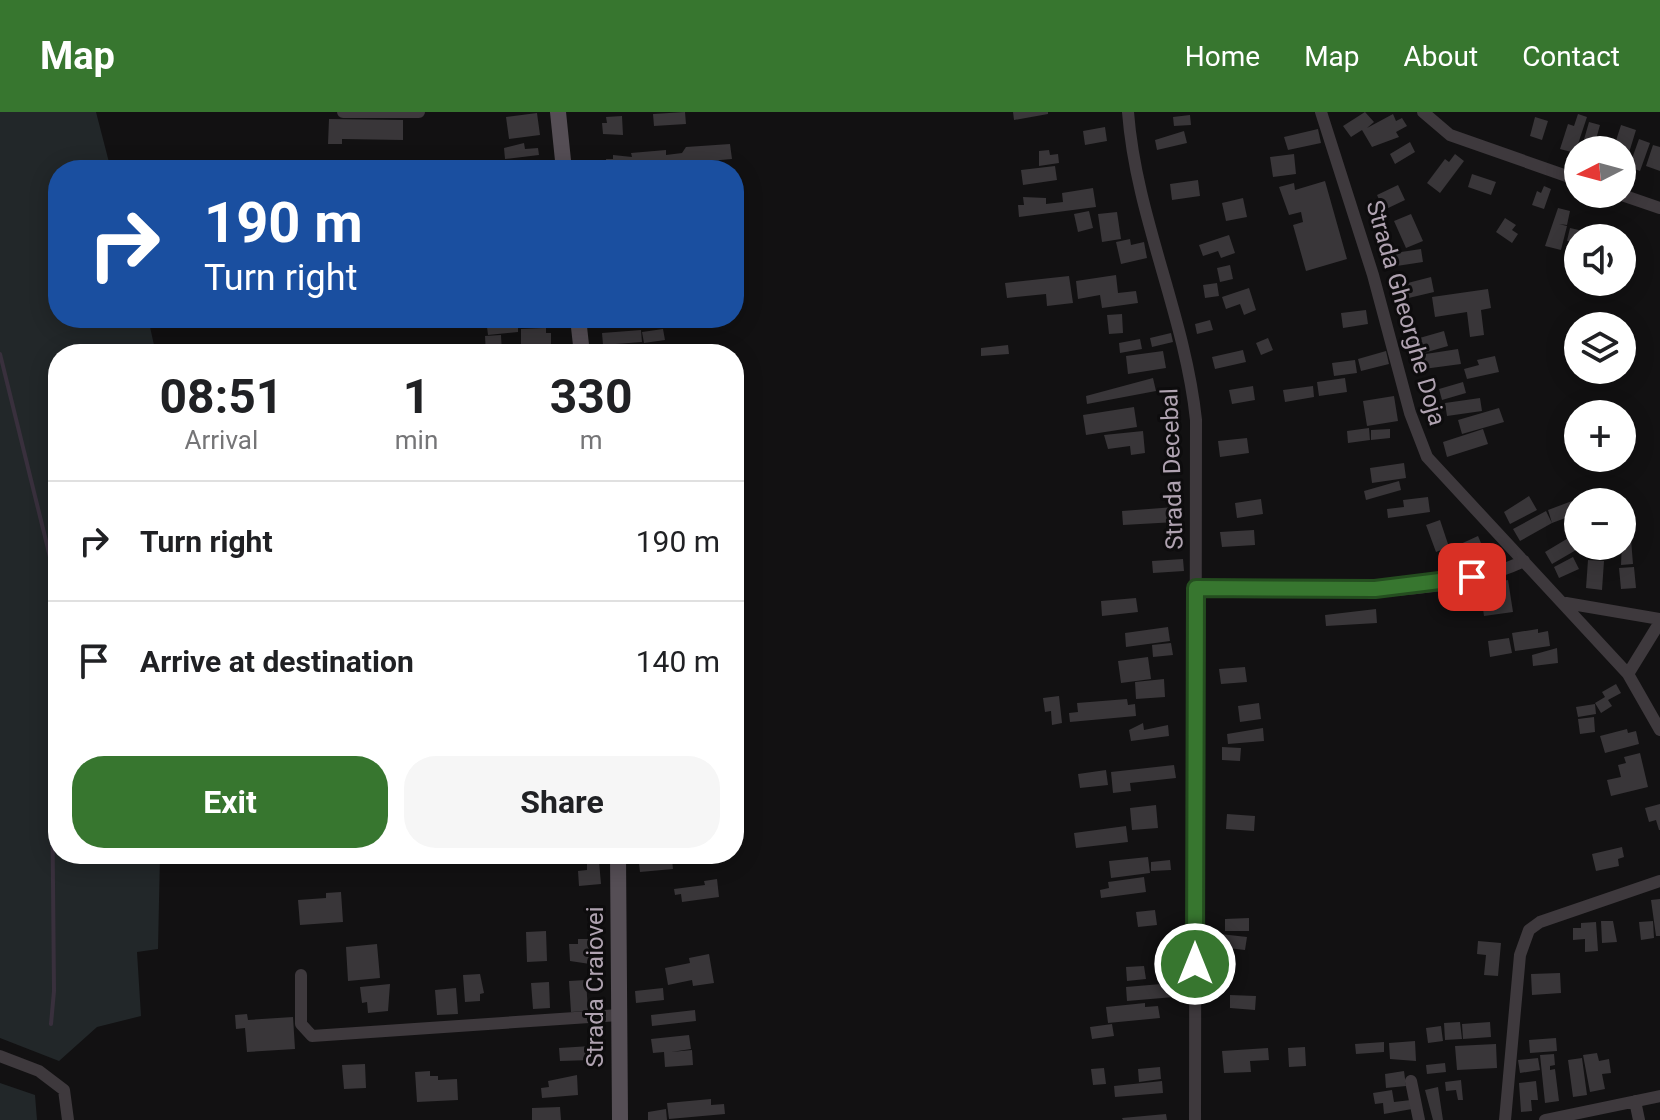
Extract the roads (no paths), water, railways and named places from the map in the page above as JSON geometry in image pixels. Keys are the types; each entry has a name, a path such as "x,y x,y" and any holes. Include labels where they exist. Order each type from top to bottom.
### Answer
{"main road":[{"path":"558,112 563,160"},
{"name":"Strada Craiovei","path":"618,864 620,1120"}],"street":[{"path":"343,112 419,112"},
{"name":"Strada Decebal","path":"1128,112 1135,170 1192,379 1196,420 1195,1120"},
{"name":"Strada Gheorghe Doja","path":"1321,112 1373,275 1410,413 1427,457 1566,603 1628,674 1660,730"},
{"path":"1423,112 1450,135 1564,175"},
{"path":"1636,200 1660,208"},
{"path":"1196,588 1413,587 1491,574 1524,561"},
{"path":"1566,603 1660,620 1628,674"},
{"path":"1505,1120 1520,955 1529,930 1540,922 1660,881"},
{"path":"301,975 301,1024 312,1036 619,1015"},
{"path":"0,1056 39,1071 64,1090 68,1120"},
{"path":"1411,1081 1419,1120"},
{"path":"1545,1120 1660,1096"},
{"path":"1635,1101 1639,1120"}],"waterway":[{"path":"0,354 48,549"},
{"path":"51,1024 54,991 53,864"}]}
